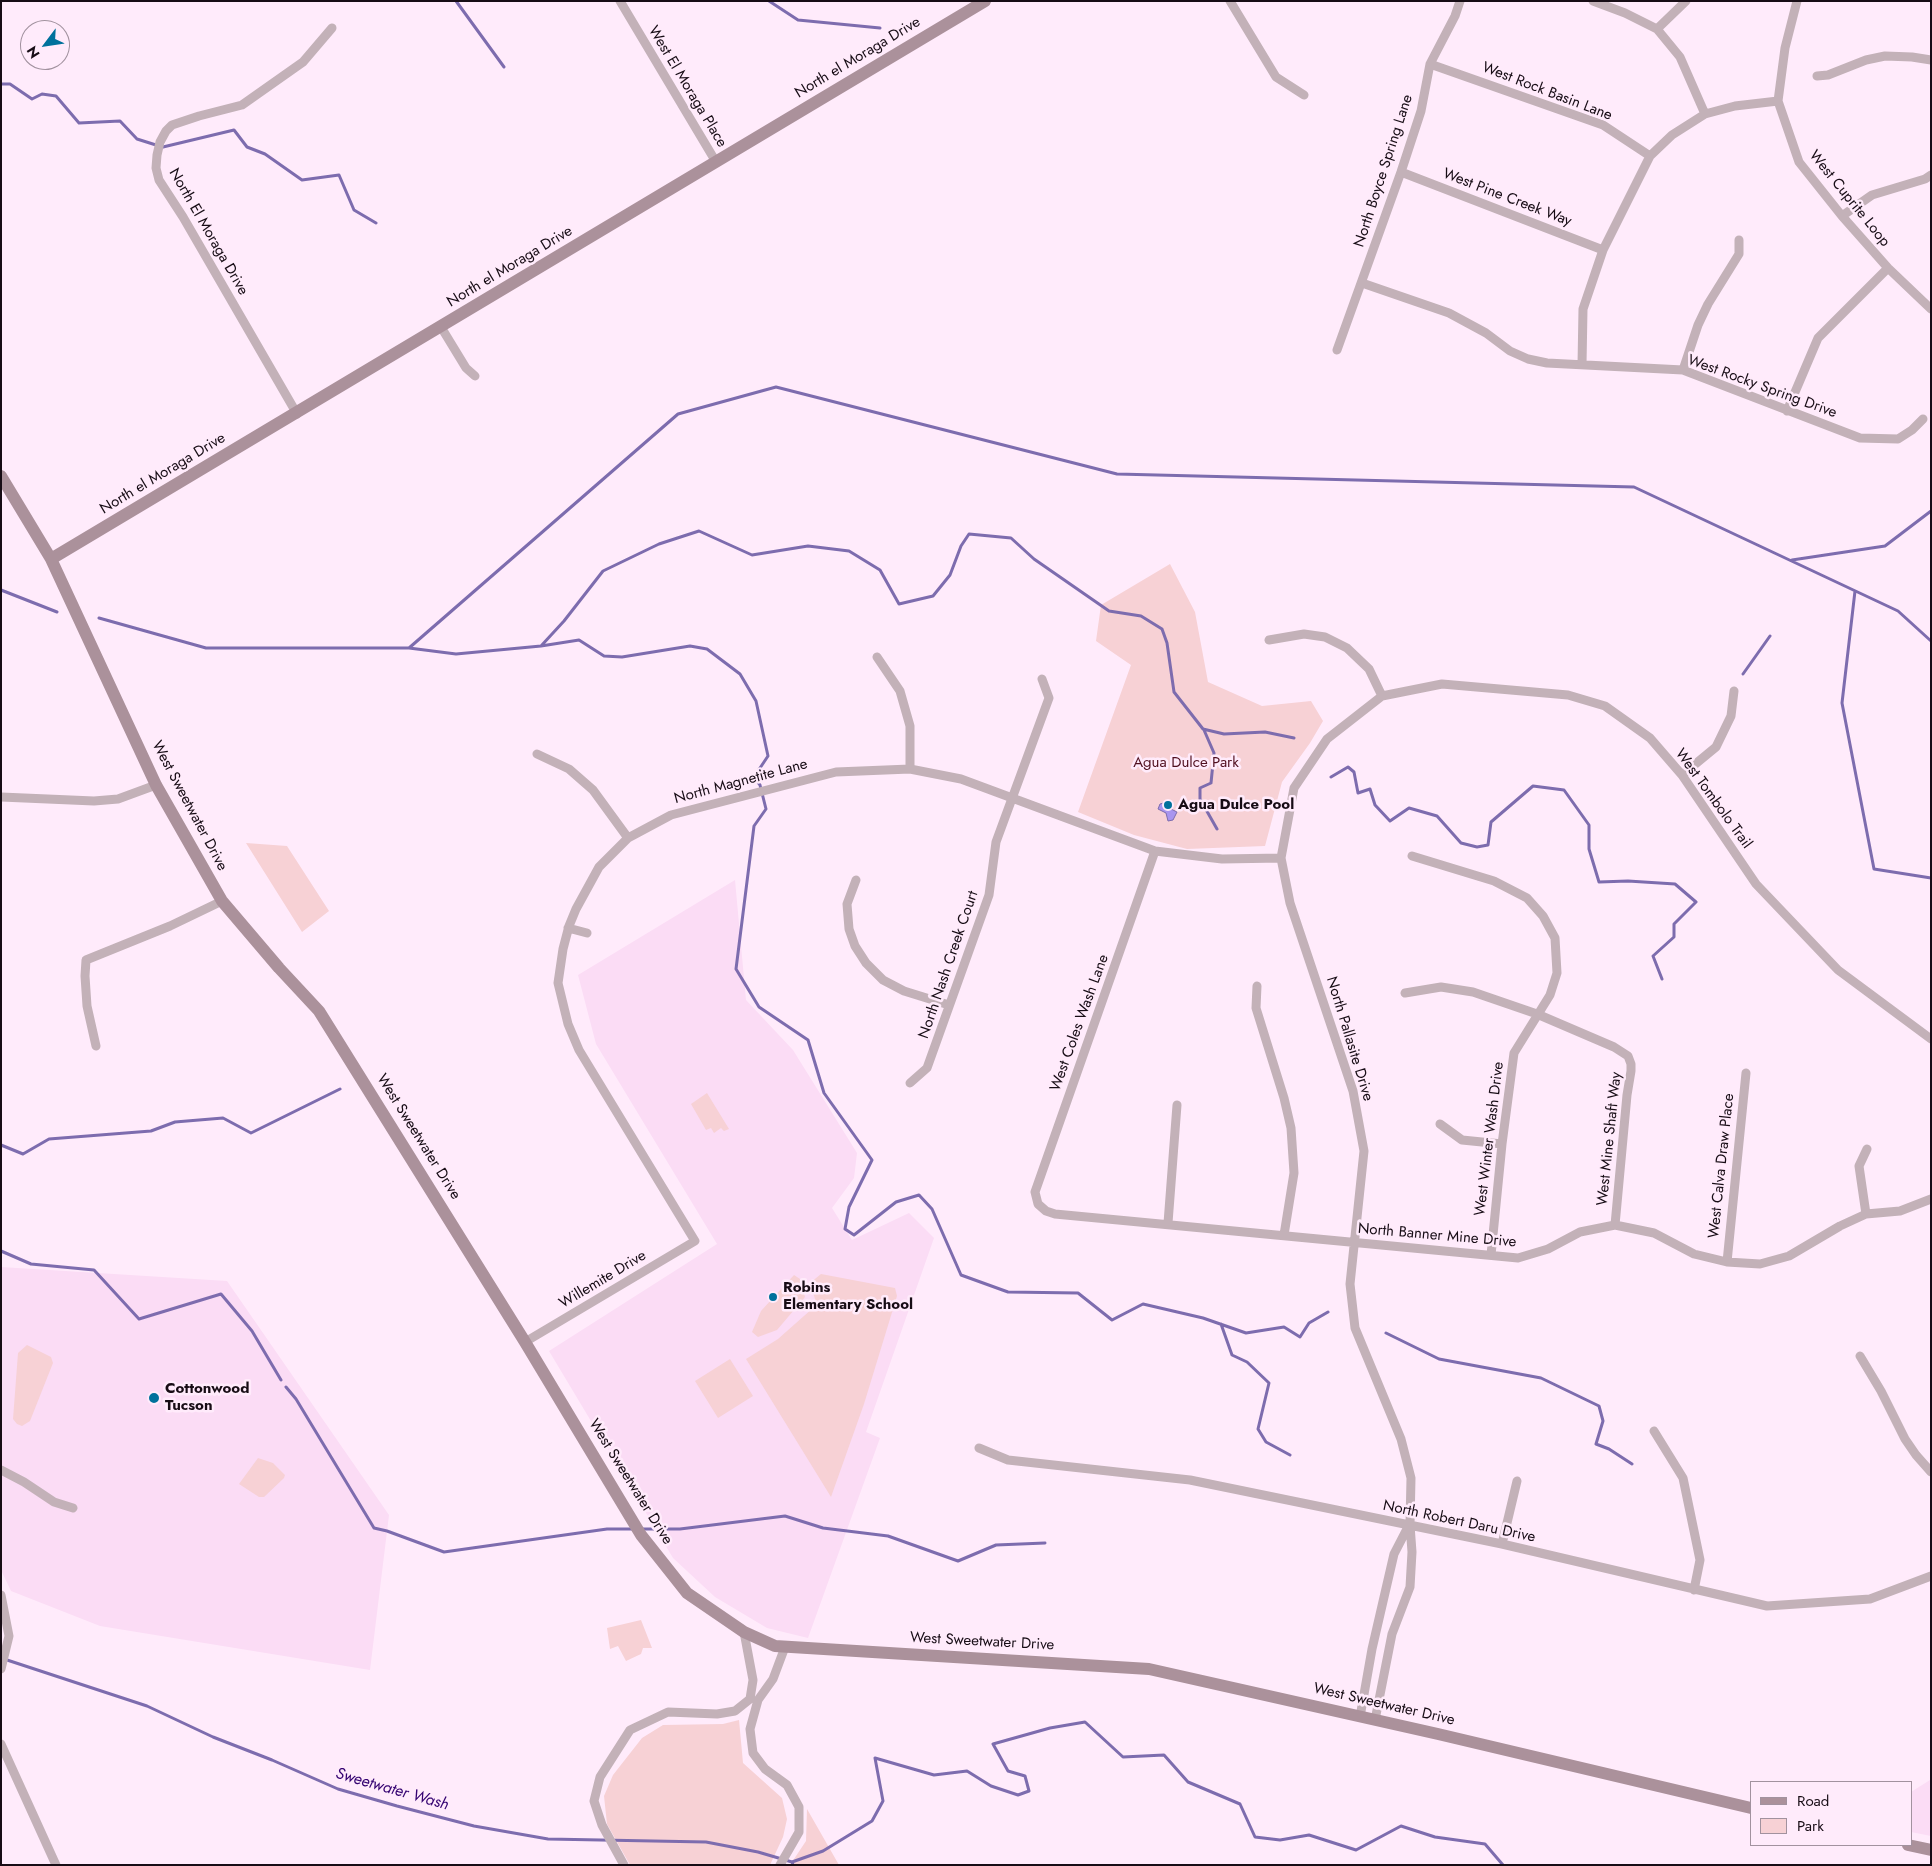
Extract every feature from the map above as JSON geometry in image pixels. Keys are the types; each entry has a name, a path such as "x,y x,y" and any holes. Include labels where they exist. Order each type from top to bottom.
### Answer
{"street":[{"name":"West El Moraga Place","path":"620,1 716,162"},
{"name":"North el Moraga Drive","path":"51,558 442,327 985,1"},
{"path":"1230,1 1276,78 1304,95"},
{"name":"North Boyce Spring Lane","path":"1337,350 1421,111 1430,64 1455,16 1460,1"},
{"path":"1593,1 1625,13 1657,29 1680,57 1705,114"},
{"path":"1657,29 1686,1"},
{"name":"West Cuprite Loop","path":"1797,1 1785,48 1778,102 1799,162 1842,216 1888,268 1931,309"},
{"name":"North El Moraga Drive","path":"296,414 183,217 159,180 156,168 157,155 160,142 172,125 242,105 304,62 332,28"},
{"path":"1817,76 1828,75 1866,60 1885,56 1931,60"},
{"name":"West Rock Basin Lane","path":"1430,64 1603,125 1650,156"},
{"path":"1582,365 1583,309 1603,250 1650,156 1672,135 1705,114 1735,106 1778,102"},
{"name":"West Pine Creek Way","path":"1401,172 1603,250"},
{"path":"1842,216 1872,195 1925,179 1931,175"},
{"path":"1683,370 1698,325 1739,254 1739,240"},
{"path":"1788,411 1818,338 1888,268"},
{"name":"West Rocky Spring Drive","path":"1362,282 1449,313 1486,334 1510,351 1528,359 1547,363 1683,370 1860,438 1898,439 1912,430 1923,419"},
{"path":"442,327 466,368 475,376"},
{"name":"West Sweetwater Drive","path":"1,476 51,558 156,784 222,901 279,968 320,1011 525,1342 641,1535 687,1593 744,1632 775,1646 1149,1669 1750,1808"},
{"path":"1269,640 1304,634 1325,637 1348,648 1368,669 1382,696"},
{"path":"877,657 900,691 910,726 910,769"},
{"name":"North Nash Creek Court","path":"910,1083 927,1068 989,895 996,842 1049,698 1042,679"},
{"name":"West Tombolo Trail","path":"1281,858 1294,788 1327,739 1382,696 1442,684 1568,695 1605,706 1650,738 1682,775 1756,884 1838,970 1931,1039"},
{"path":"1682,775 1716,747 1731,716 1734,691"},
{"path":"537,754 569,769 593,790 628,838"},
{"name":"North Magnetite Lane","path":"695,1241 578,1050 558,983 561,958 568,928 576,909 600,867 628,838 672,815 836,772 910,769 962,779 1011,799 1155,851 1222,859 1281,858"},
{"path":"1,797 94,801 118,799 156,784"},
{"name":"West Coles Wash Lane","path":"1035,1206 1037,1184 1155,851"},
{"name":"West Winter Wash Drive","path":"1412,856 1494,881 1527,898 1543,916 1555,938 1557,973 1550,995 1514,1053 1502,1144 1491,1255"},
{"name":"North Pallasite Drive","path":"1281,858 1290,903 1355,1099 1364,1151 1350,1284 1355,1328 1401,1439 1411,1478 1410,1525 1412,1552 1410,1587 1392,1634 1375,1720"},
{"path":"856,880 847,904 850,929 855,946 866,963 883,980 904,991 948,1006"},
{"path":"96,1046 87,1006 86,960 170,926 222,901"},
{"path":"568,928 587,933"},
{"path":"1257,986 1256,1008 1292,1128 1294,1173 1284,1236"},
{"path":"1405,993 1441,987 1473,992 1537,1014"},
{"name":"West Mine Shaft Way","path":"1537,1014 1614,1048 1628,1056 1631,1064 1615,1225"},
{"name":"West Calva Draw Place","path":"1727,1262 1746,1073"},
{"path":"1168,1224 1177,1105"},
{"path":"1440,1124 1462,1140 1502,1144"},
{"path":"1866,1149 1859,1166 1866,1214"},
{"name":"North Banner Mine Drive","path":"1035,1206 1055,1214 1518,1258 1548,1249 1580,1232 1615,1225 1654,1233 1694,1254 1727,1262 1760,1264 1789,1256 1840,1226 1866,1214 1900,1211 1931,1199"},
{"name":"Willemite Drive","path":"525,1342 695,1241"},
{"path":"1860,1356 1881,1391 1905,1439 1931,1472"},
{"path":"1654,1431 1683,1478 1700,1560 1694,1590"},
{"name":"North Robert Daru Drive","path":"979,1448 1008,1460 1190,1480 1502,1544 1767,1606 1870,1599 1931,1576"},
{"path":"1,1470 24,1482 54,1502 73,1508"},
{"path":"1502,1544 1517,1481"},
{"path":"1360,1717 1372,1649 1394,1554 1410,1525"},
{"path":"1,1595 9,1636 1,1669"},
{"path":"624,1865 602,1825 594,1801 600,1777 630,1730 668,1712 717,1714 735,1711 750,1699 753,1680 744,1632"},
{"path":"780,1865 799,1832 799,1807 788,1785 765,1769 753,1753 750,1729 758,1700 773,1678 785,1647"},
{"path":"1,1744 56,1865"},
{"path":"1912,1846 1931,1850"}],"shaded area":[{"name":"Agua Dulce Pool","path":"1167,802 1169,808 1177,812 1173,820 1168,821 1166,813 1158,809 1160,804"},
{"name":"Robins Elementary School","path":"735,880 746,1000 793,1050 857,1153 854,1178 832,1208 852,1240 909,1213 934,1238 866,1432 880,1438 808,1638 767,1628 715,1597 673,1558 549,1351 717,1244 596,1044 578,975"},
{"name":"Cottonwood Tucson","path":"1,1267 227,1281 389,1515 370,1670 100,1626 11,1591 1,1570"},
{"path":"1931,1781 1931,1836 1912,1832 1912,1791"}],"green space":[{"name":"Agua Dulce Park","path":"1170,564 1195,612 1208,682 1262,706 1311,701 1323,721 1282,782 1265,846 1187,849 1134,835 1078,812 1131,665 1096,641 1101,605"},
{"path":"246,843 287,846 329,911 302,932"},
{"path":"707,1093 729,1129 724,1131 721,1128 714,1133 711,1128 706,1130 691,1104"},
{"path":"821,1274 895,1288 897,1296 864,1404 831,1497 746,1359 778,1339 813,1308 815,1299 810,1283"},
{"path":"794,1275 800,1279 805,1297 777,1330 758,1337 752,1332 761,1311"},
{"path":"27,1345 51,1357 53,1363 30,1421 22,1426 13,1419 18,1353"},
{"path":"730,1359 753,1396 718,1418 695,1381"},
{"path":"258,1458 273,1463 285,1475 264,1497 259,1497 239,1484"},
{"path":"641,1620 652,1648 643,1648 641,1654 626,1661 618,1646 610,1649 607,1628"},
{"path":"739,1720 743,1763 782,1798 787,1819 783,1837 770,1865 630,1865 607,1824 604,1796 613,1775 642,1738 663,1725 723,1724"},
{"path":"807,1809 839,1865 790,1865 806,1841"}],"waterway":[{"path":"456,1 504,67"},
{"path":"769,1 798,20 880,28"},
{"path":"1,84 10,84 32,99 42,94 56,96 79,123 120,121 137,139 156,145"},
{"path":"163,147 234,130 247,147 265,154 302,180 339,175 354,210 376,223"},
{"path":"99,618 206,648 409,648 678,414 776,387 1117,474 1634,487 1898,611 1931,641"},
{"path":"1792,560 1885,546 1931,511"},
{"path":"409,648 456,654 541,646 564,621 603,571 659,544 699,531 752,555 808,546 849,551 880,570 899,604 933,596 950,575 961,546 969,534 1011,538 1034,559 1109,611 1141,616 1162,629 1167,643 1174,692 1203,729 1224,734 1265,732 1294,738"},
{"path":"1,590 57,612"},
{"path":"1855,591 1842,703 1874,869 1931,878"},
{"path":"1743,674 1770,636"},
{"path":"541,646 579,640 604,656 622,657 690,646 707,649 740,674 756,701 768,756 754,777 760,785 766,809 754,826 736,969 759,1007 808,1040 824,1093 872,1160 849,1207 845,1229 854,1235 896,1202 919,1195 932,1209 961,1275 1008,1292 1078,1293 1112,1320 1143,1304 1203,1318 1246,1333 1284,1327 1300,1337 1309,1323 1328,1312"},
{"path":"1204,730 1214,753 1211,783 1200,788 1200,799 1217,829"},
{"path":"1331,777 1348,767 1354,772 1358,793 1370,789 1375,805 1390,821 1409,808 1437,816 1461,843 1477,847 1488,845 1491,822 1533,786 1564,790 1589,825 1589,849 1599,882 1628,881 1675,884 1696,902 1674,924 1674,937 1653,956 1662,979"},
{"path":"1,1145 23,1154 49,1139 151,1131 175,1122 223,1118 251,1133 340,1089"},
{"path":"1,1251 31,1264 94,1270 139,1319 221,1294 252,1331 281,1380"},
{"path":"1221,1324 1232,1355 1247,1362 1269,1383 1258,1429 1266,1442 1290,1455"},
{"path":"1386,1333 1439,1359 1541,1378 1599,1406 1603,1421 1596,1444 1609,1449 1632,1464"},
{"path":"286,1387 296,1399 374,1528 444,1552 607,1529 633,1529"},
{"path":"641,1529 680,1529 785,1516 823,1528 888,1536 958,1561 996,1545 1045,1543"},
{"name":"Sweetwater Wash","path":"4,1659 147,1706 213,1737 338,1789 397,1806 474,1826 548,1839 706,1842 758,1852 792,1862 793,1865"},
{"path":"792,1862 823,1851 872,1821 883,1801 875,1758 934,1775 967,1771 991,1786 1018,1795 1029,1791 1025,1776 1008,1771 993,1744 1050,1728 1085,1722 1123,1757 1164,1755 1188,1782 1240,1804 1255,1837 1280,1840 1309,1835 1356,1850 1401,1826 1435,1837 1485,1844 1503,1865"}],"place":[{"name":"Agua Dulce Pool","path":"1168,805"},
{"name":"Robins Elementary School","path":"773,1297"},
{"name":"Cottonwood Tucson","path":"154,1398"}]}
